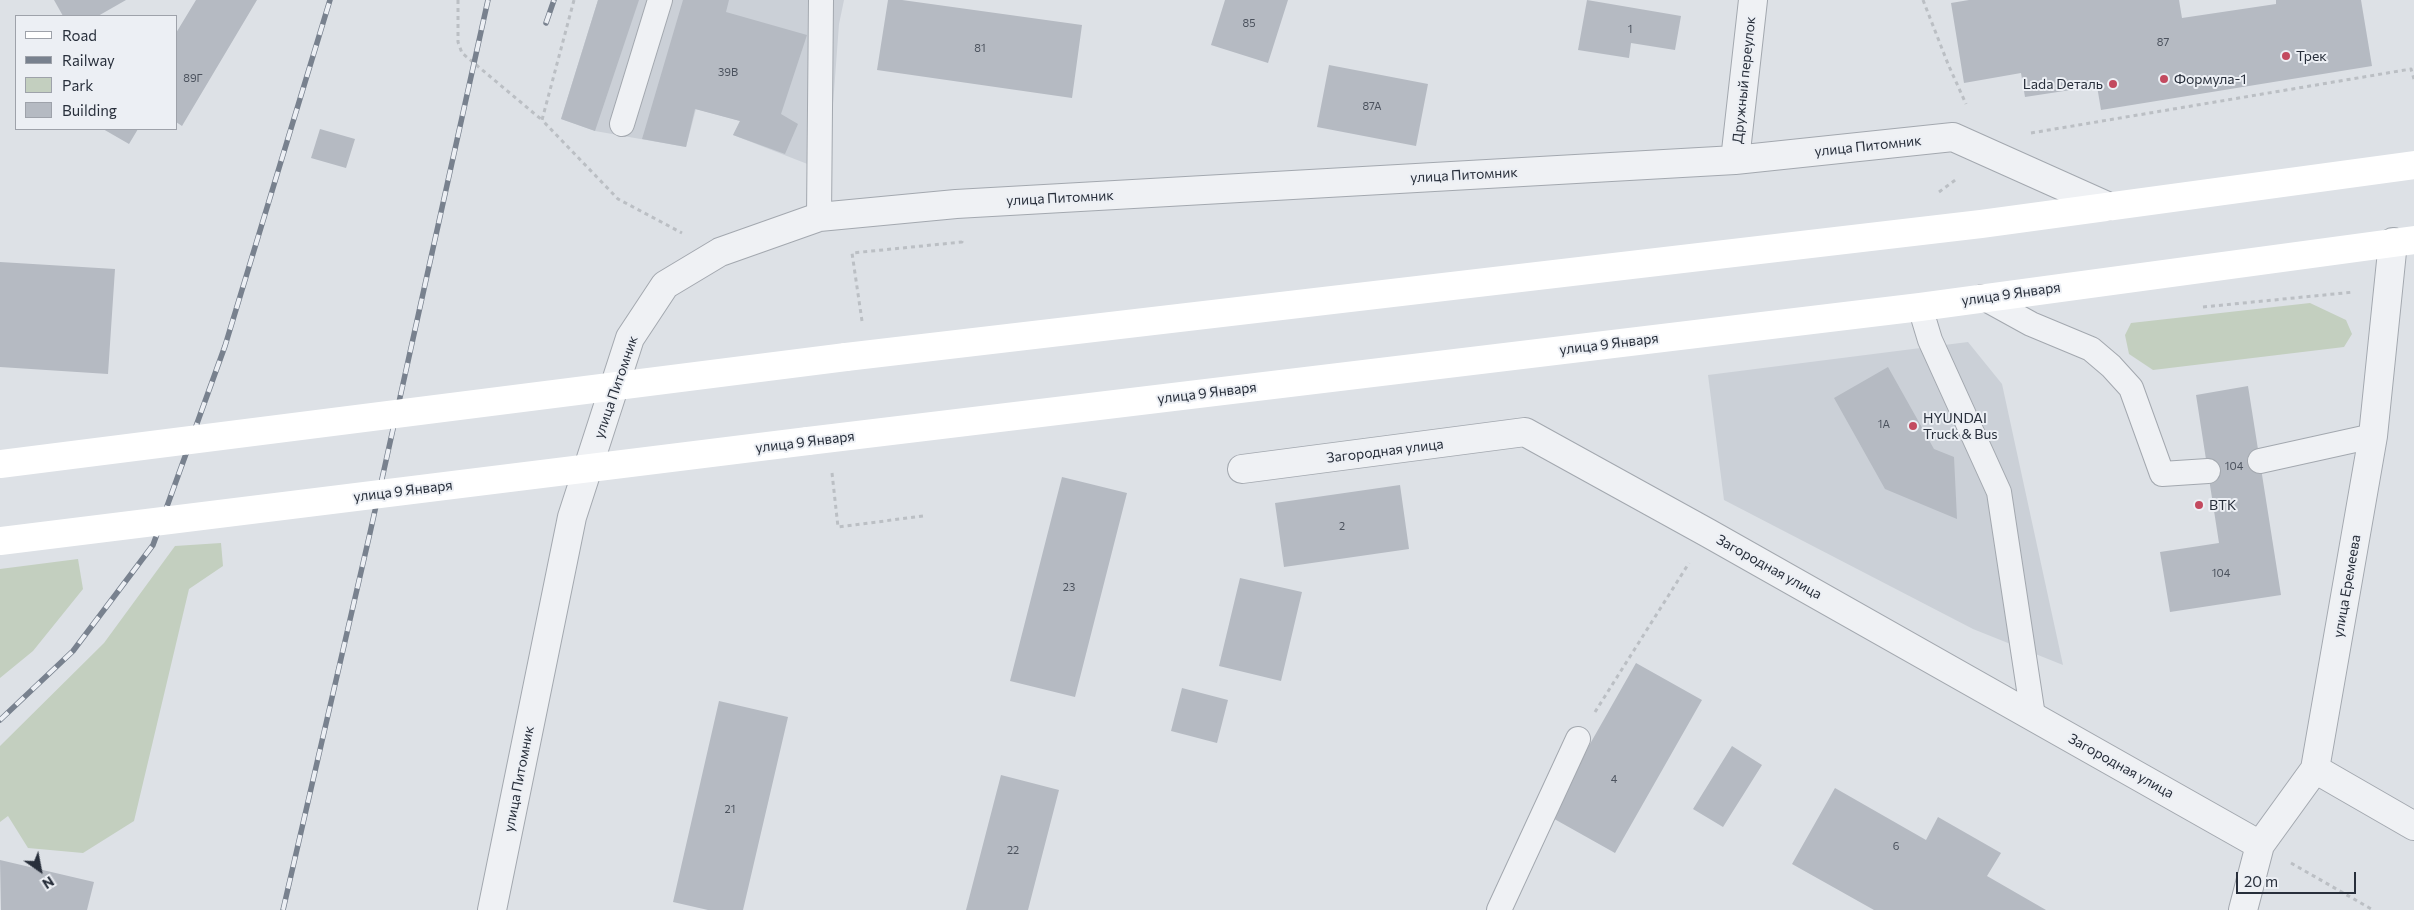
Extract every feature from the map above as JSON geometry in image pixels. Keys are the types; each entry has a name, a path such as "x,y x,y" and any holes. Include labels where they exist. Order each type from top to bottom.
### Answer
{"main road":[{"path":"0,464 846,357 1981,224 2414,165"},
{"name":"улица 9 Января","path":"0,541 808,441 1920,307 1982,297 2403,241"}],"street":[{"name":"Дружный переулок","path":"1735,160 1753,0"},
{"name":"улица Питомник","path":"492,910 572,516 630,338 665,285 720,252 819,217 956,204 1735,160 1953,137 2107,206"},
{"name":"улица Еремеева","path":"2243,910 2260,845 2314,770 2373,436 2403,241"},
{"name":"Загородная улица","path":"1242,469 1525,432 1708,533 2260,845"},
{"path":"2314,770 2414,826"}],"lane":[{"path":"622,124 660,0"},
{"path":"815,2 819,217"},
{"path":"1982,297 2031,324 2091,350 2111,366 2131,388 2162,474 2208,471"},
{"path":"1920,307 1930,340 1999,492 2033,716"},
{"path":"2260,461 2373,436"},
{"path":"1499,910 1578,739"}],"path":[{"path":"458,0 458,42 462,53 542,120"},
{"path":"1924,0 1948,64 1989,154"},
{"path":"1930,194 1939,192 1989,154 2031,133 2411,69 2414,79"},
{"path":"863,330 852,253 962,242 956,204"},
{"path":"831,468 838,527 923,516"},
{"path":"1578,739 1708,533"},
{"path":"2260,845 2373,910"}],"shaded area":[{"path":"598,0 844,0 839,24 828,172 733,135 740,121 696,109 686,147 595,131 561,119"},
{"path":"1968,342 2002,384 2063,665 1973,629 1724,500 1708,375"}],"green space":[{"path":"2310,303 2346,320 2352,334 2344,347 2153,370 2129,354 2125,335 2131,323"},
{"path":"221,543 223,566 189,589 134,821 83,853 28,848 8,816 0,822 0,746 104,643 175,546"},
{"path":"78,559 83,589 33,651 0,678 0,569"}],"building":[{"path":"54,0 126,0 100,15 62,15"},
{"path":"196,0 257,0 182,126 178,123 178,30"},
{"path":"598,0 639,0 595,131 561,119"},
{"path":"683,0 729,0 726,12 807,35 781,114 798,124 785,154 733,135 740,121 695,109 686,147 642,139"},
{"path":"888,0 902,0 1082,25 1072,98 877,70"},
{"path":"1225,0 1288,0 1268,63 1211,45"},
{"path":"1587,0 1681,16 1675,50 1631,43 1629,58 1578,50"},
{"path":"1969,0 2179,0 2182,18 2276,4 2276,0 2361,0 2372,66 2101,110 2097,86 2025,97 2021,73 1964,83 1951,3"},
{"path":"1329,65 1428,84 1416,146 1317,127"},
{"path":"320,129 355,139 346,168 311,158"},
{"path":"105,130 137,130 129,144"},
{"path":"0,262 115,269 108,374 0,367"},
{"path":"1888,367 1934,449 1954,457 1957,519 1885,489 1834,398"},
{"path":"2248,386 2281,595 2170,612 2160,552 2219,543 2196,395"},
{"path":"1062,477 1127,493 1075,697 1010,681"},
{"path":"1400,485 1409,549 1284,567 1275,503"},
{"path":"1240,578 1302,592 1281,681 1219,666"},
{"path":"1636,663 1702,700 1615,853 1549,816"},
{"path":"1182,688 1228,700 1217,743 1171,731"},
{"path":"719,701 788,717 743,910 708,910 673,902"},
{"path":"1732,746 1762,765 1723,827 1693,809"},
{"path":"1001,775 1059,790 1028,910 966,910"},
{"path":"1835,788 1926,840 1938,817 2001,853 1987,876 2046,910 1874,910 1792,864"},
{"path":"0,860 94,882 87,910 1,910"}],"railway":[{"path":"0,720 73,651 153,545 225,346 330,0"},
{"path":"283,910 370,533 488,0"},
{"path":"546,23 554,0"}],"place":[{"name":"Трек","path":"2286,56"},
{"name":"Формула-1","path":"2164,79"},
{"name":"Lada Dеталь","path":"2113,84"},
{"name":"HYUNDAI Truck & Bus","path":"1913,426"},
{"name":"ВТК","path":"2199,505"}]}
